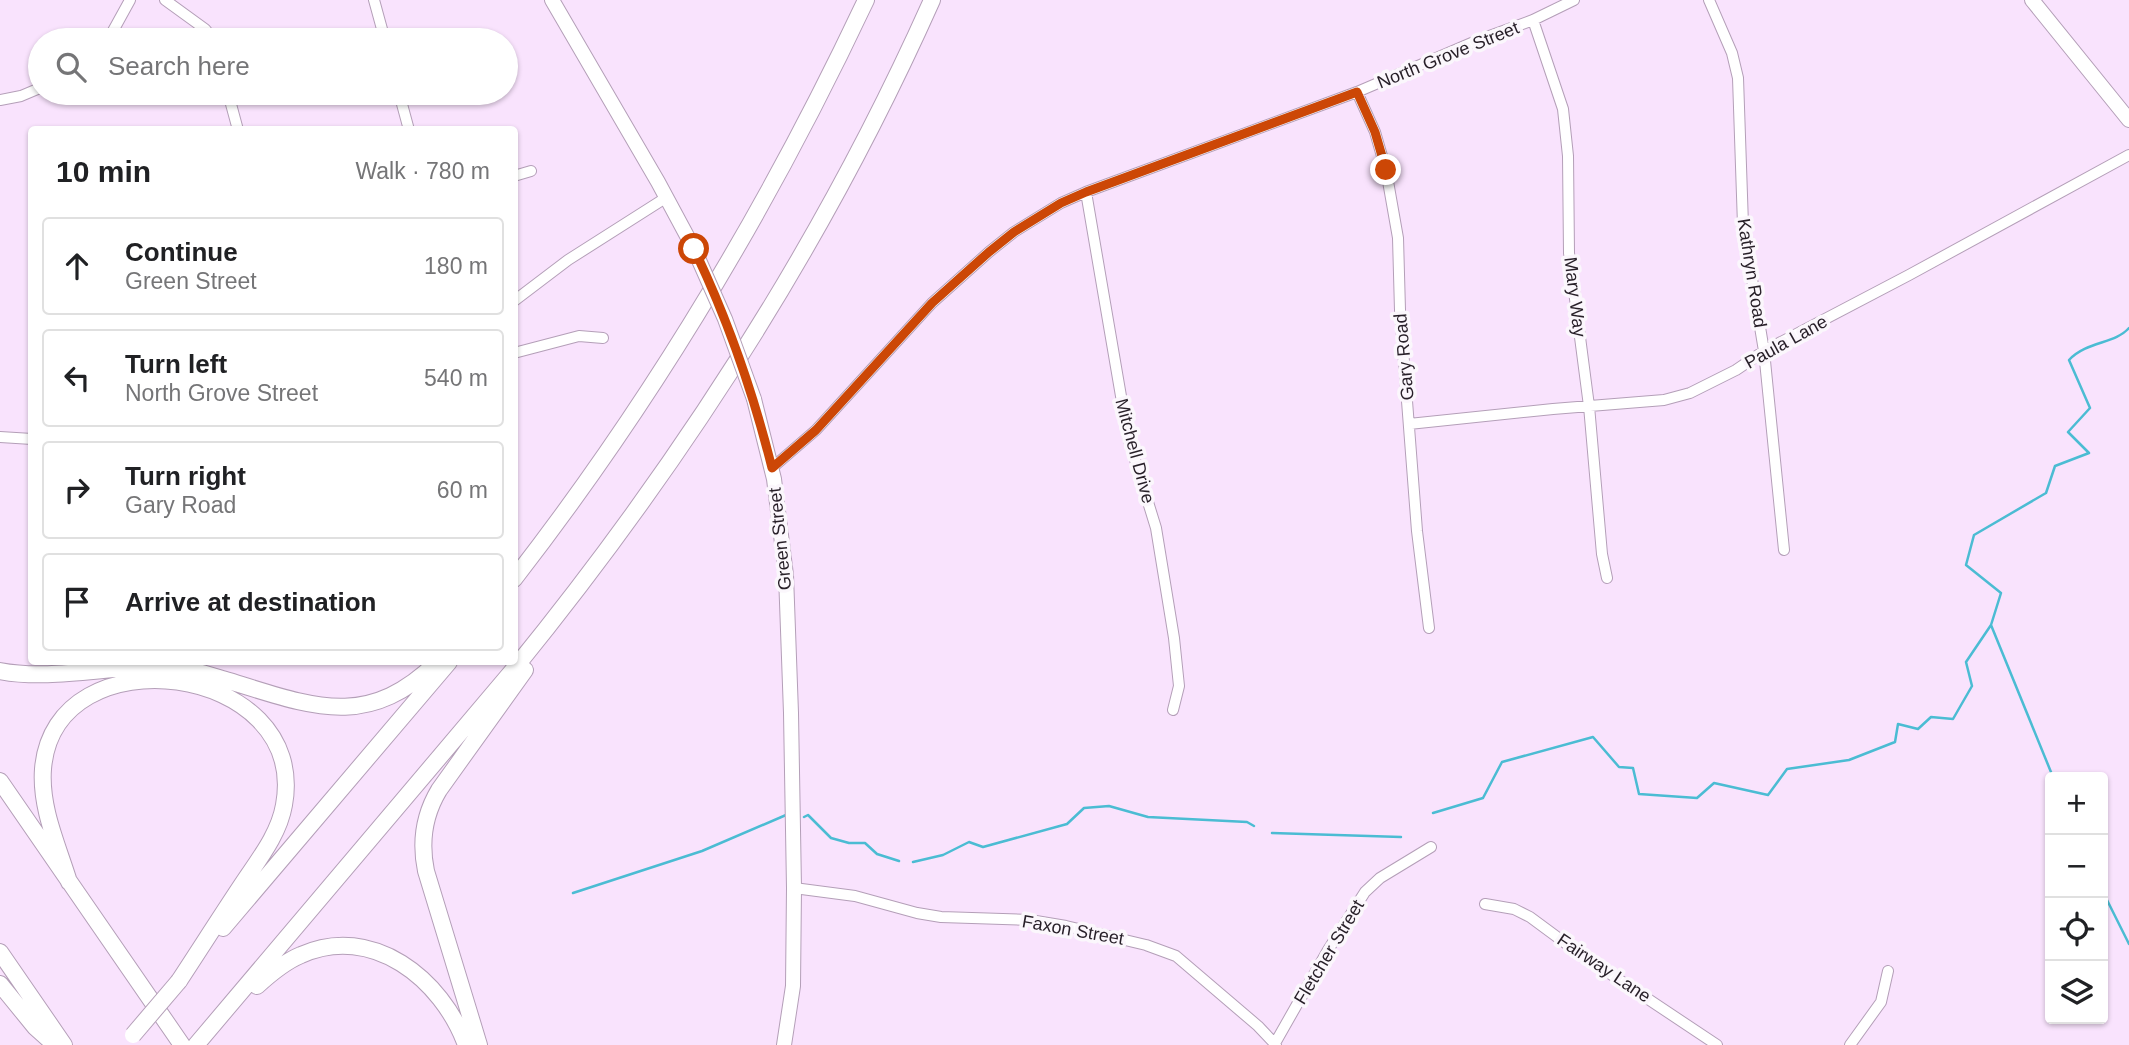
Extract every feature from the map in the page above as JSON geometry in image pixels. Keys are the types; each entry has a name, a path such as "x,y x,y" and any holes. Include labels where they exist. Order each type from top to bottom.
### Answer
{"highway":[{"path":"518,573 606,453 700,309 781,169 866,0"},
{"path":"480,1045 426,871 423,846 432,802 682,443 778,294 861,145 932,0"},
{"path":"518,664 597,562"},
{"path":"0,671 34,674 176,668 304,704 340,708 362,705 391,696 417,680 434,665"},
{"path":"129,1040 446,665"},
{"path":"196,1045 517,665"},
{"path":"69,882 47,812 43,775 52,736 71,708 87,696 109,688 135,682 164,681 215,691 254,714 269,731 281,756 286,788 281,819 271,840 179,981"},
{"path":"0,781 181,1045"},
{"path":"211,1028 287,962 319,949 352,946 387,955 419,977 447,1007 466,1045"},
{"path":"0,952 64,1045"},
{"path":"0,984 35,1027 55,1045"}],"main road":[{"name":"Green Street","path":"552,0 667,197 694,249 719,304 754,399 772,468 786,575 791,713 793,986 784,1045"},
{"path":"2032,0 2129,120"}],"street":[{"path":"115,28 130,0"},
{"path":"165,0 204,28"},
{"path":"374,0 382,28"},
{"name":"North Grove Street","path":"772,468 816,430 932,303 1014,232 1061,203 1357,92 1476,41 1533,20 1574,0"},
{"name":"Kathryn Road","path":"1709,0 1732,53 1738,78 1743,225 1764,351 1784,550"},
{"name":"Mary Way","path":"1533,20 1563,109 1568,156 1569,253 1589,405 1602,554 1607,578"},
{"name":"Gary Road","path":"1357,92 1375,132 1386,170 1398,238 1399,310 1417,531 1429,628"},
{"path":"0,100 28,93"},
{"path":"231,105 237,126"},
{"path":"402,105 408,126"},
{"name":"Paula Lane","path":"1409,424 1664,400 1690,393 2129,155"},
{"path":"518,175 531,172"},
{"name":"Mitchell Drive","path":"1086,192 1128,437 1156,528 1179,686 1173,710"},
{"path":"518,298 568,260 667,197"},
{"path":"518,352 579,336 603,338"},
{"path":"0,438 28,439"},
{"name":"Fletcher Street","path":"1275,1045 1328,950 1365,891 1380,877 1431,847"},
{"name":"Faxon Street","path":"794,888 855,896 941,917 1030,920 1146,945 1176,956 1258,1026 1275,1045"},
{"name":"Fairway Lane","path":"1485,904 1514,909 1530,917 1717,1045"},
{"path":"1850,1045 1881,1002 1888,971"}],"waterway":[{"path":"2051,772 1991,625 2001,593 1966,565 1974,535 2046,493 2055,466 2089,453 2068,432 2090,408 2069,360 2084,349 2116,337 2129,328"},
{"path":"1433,813 1483,798 1502,762 1593,737 1619,767 1633,768 1639,794 1697,798 1714,783 1768,795 1787,769 1849,760 1895,742 1898,724 1918,729 1931,717 1953,719 1972,686 1966,662 1991,625"},
{"path":"913,862 943,855 969,842 983,847 1067,824 1084,808 1109,806 1148,817 1247,822 1254,826"},
{"path":"573,893 702,851 786,815"},
{"path":"804,817 808,815 831,838 849,843 865,843 877,854 899,861"},
{"path":"1272,833 1401,837"},
{"path":"2106,898 2129,944"}],"route":[{"path":"694,249 737,351 754,399 772,468 816,430 932,303 1014,232 1061,203 1357,92 1375,132 1386,170"}]}
